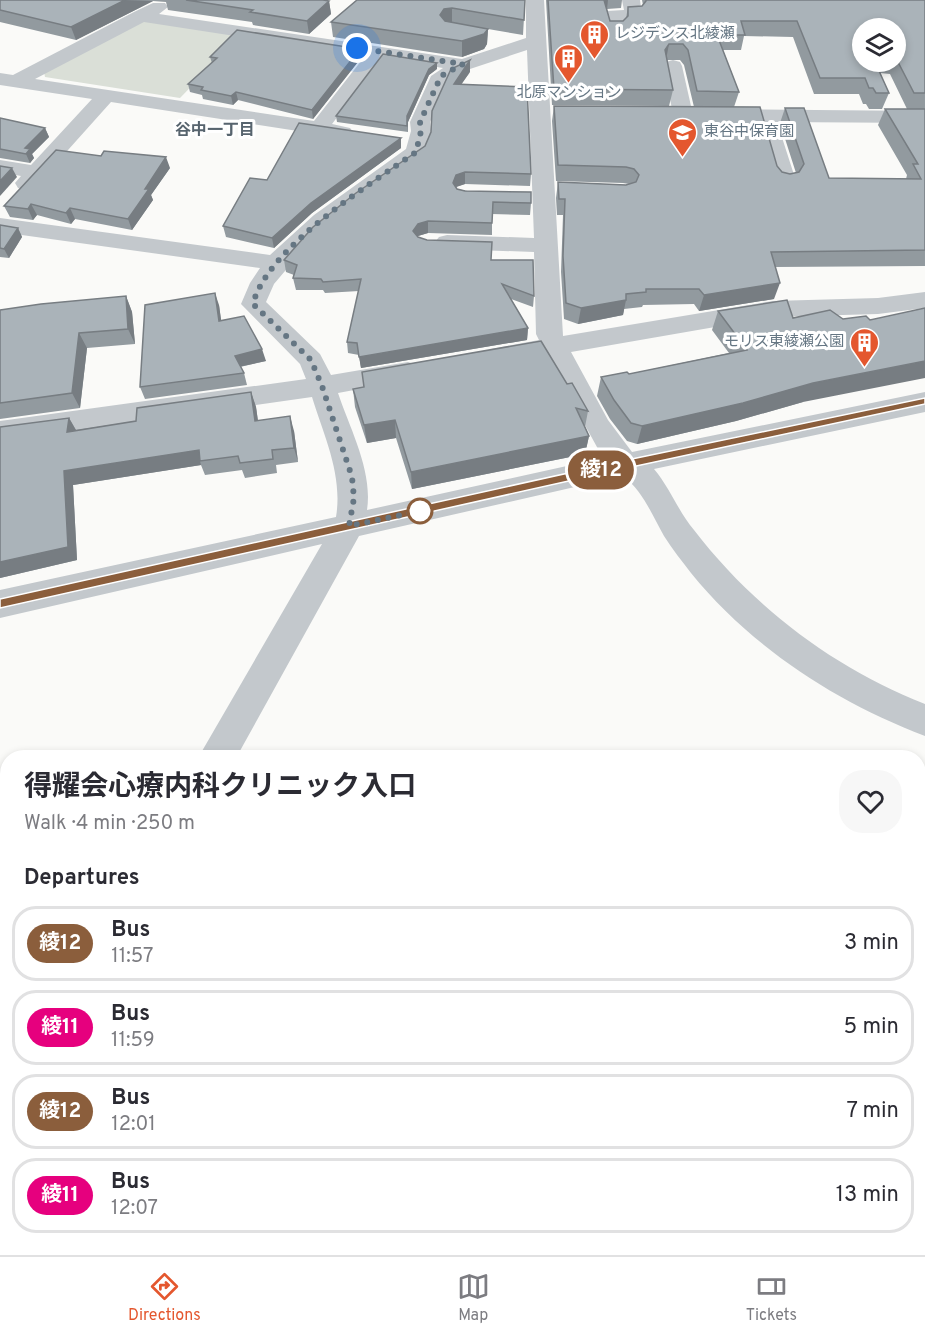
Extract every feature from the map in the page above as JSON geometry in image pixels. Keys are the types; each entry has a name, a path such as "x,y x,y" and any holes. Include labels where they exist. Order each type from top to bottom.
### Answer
{"street":[{"path":"8,80 171,0"},
{"path":"535,0 530,42 540,113 549,334 554,345 615,454 642,474 681,537 715,578 763,624 841,681 908,715 925,720"},
{"path":"615,30 613,15 633,15 631,0"},
{"path":"140,16 463,64"},
{"path":"297,55 330,28"},
{"path":"252,49 266,35"},
{"path":"493,38 530,42"},
{"path":"221,750 349,526 354,498 352,477 311,360 253,304 256,289 274,263 333,210 416,152 420,122 441,76 463,64 530,42"},
{"path":"319,128 378,51"},
{"path":"673,66 683,115"},
{"path":"8,80 363,135"},
{"path":"7,203 107,95"},
{"path":"890,98 917,120"},
{"path":"540,113 564,113"},
{"path":"659,114 917,120"},
{"path":"765,116 785,181"},
{"path":"397,140 419,143"},
{"path":"0,166 36,172"},
{"path":"0,225 274,263"},
{"path":"428,242 544,244"},
{"path":"473,359 773,309 878,306 925,300"},
{"path":"0,431 322,386 427,368"},
{"path":"0,604 627,464 925,402"}],"shaded area":[{"path":"149,21 241,35 180,98 45,77 44,72 136,23"}],"building":[{"path":"0,0 125,0 71,27 0,10"},
{"path":"186,0 323,0 329,1 307,21"},
{"path":"357,0 525,0 524,20 452,8 444,9 440,15 445,21 488,29 484,34 462,41 331,22"},
{"path":"548,0 604,0 610,21 623,21 628,16 628,7 642,6 646,0 925,0 925,93 914,93 903,72 906,72 906,18 852,18 852,72 880,72 889,93 876,93 873,88 869,88 865,78 820,78 797,21 741,21 745,35 717,35 739,92 697,91 688,50 683,44 669,44 665,50 673,90 554,89"},
{"path":"237,30 360,49 312,110 236,92 231,96 201,90 203,87 188,84 217,58 210,57"},
{"path":"383,54 437,63 429,69 407,116 407,126 336,116"},
{"path":"470,60 454,84 527,87 531,174 465,172 456,175 453,183 457,189 465,191 531,192 531,203 493,202 492,223 428,221 418,224 413,231 418,237 427,240 492,242 491,260 533,260 534,296 502,284 528,328 359,357 357,343 347,342 361,279 323,282 321,279 293,278 297,265 284,260 313,227 356,193 425,146 431,132 432,111 451,69"},
{"path":"554,106 760,107 777,166 782,172 790,174 799,172 804,164 785,108 804,108 829,178 921,179 913,164 918,164 885,109 925,109 925,250 771,252 780,283 704,295 699,289 646,289 646,292 626,294 626,300 581,308 566,303 563,256 565,199 559,199 558,182 626,185 636,182 639,175 634,169 626,167 558,165"},
{"path":"0,118 45,128 25,148 30,149 26,154 0,149"},
{"path":"299,123 401,138 311,203 272,238 223,226 250,178 267,180"},
{"path":"56,150 101,156 104,151 166,157 145,189 149,189 128,219 70,208 66,213 31,204 28,209 4,206"},
{"path":"0,166 12,168 0,181"},
{"path":"0,225 18,228 4,249 0,248"},
{"path":"215,293 219,321 244,316 262,349 235,356 244,373 140,387 145,305"},
{"path":"126,296 128,329 79,333 72,393 0,403 0,310"},
{"path":"787,300 793,318 830,310 843,319 866,316 870,320 925,308 925,361 813,383 743,403 642,426 631,423 601,377 627,372 629,374 747,350 718,311"},
{"path":"541,341 567,384 572,383 588,411 576,408 589,436 411,472 395,420 364,425 353,389 364,387 362,372"},
{"path":"251,392 255,421 290,416 294,448 272,450 273,459 240,463 238,456 200,461 199,450 64,471 68,547 0,562 0,427 69,418 67,432 136,421 137,408"}],"bus line":[{"name":"綾12","path":"0,604 627,464 925,402"}],"place":[{"name":"レジデンス北綾瀬","path":"594,60"},
{"name":"北原マンション","path":"569,84"},
{"name":"東谷中保育園","path":"683,158"},
{"name":"モリス東綾瀬公園","path":"865,368"}],"district":[{"name":"谷中一丁目","path":"215,131"}],"route":[{"path":"357,48 463,64 441,76 420,122 421,131 416,152 333,210 274,263 256,289 253,304 311,360 352,477 354,498 349,526 420,511"}]}
